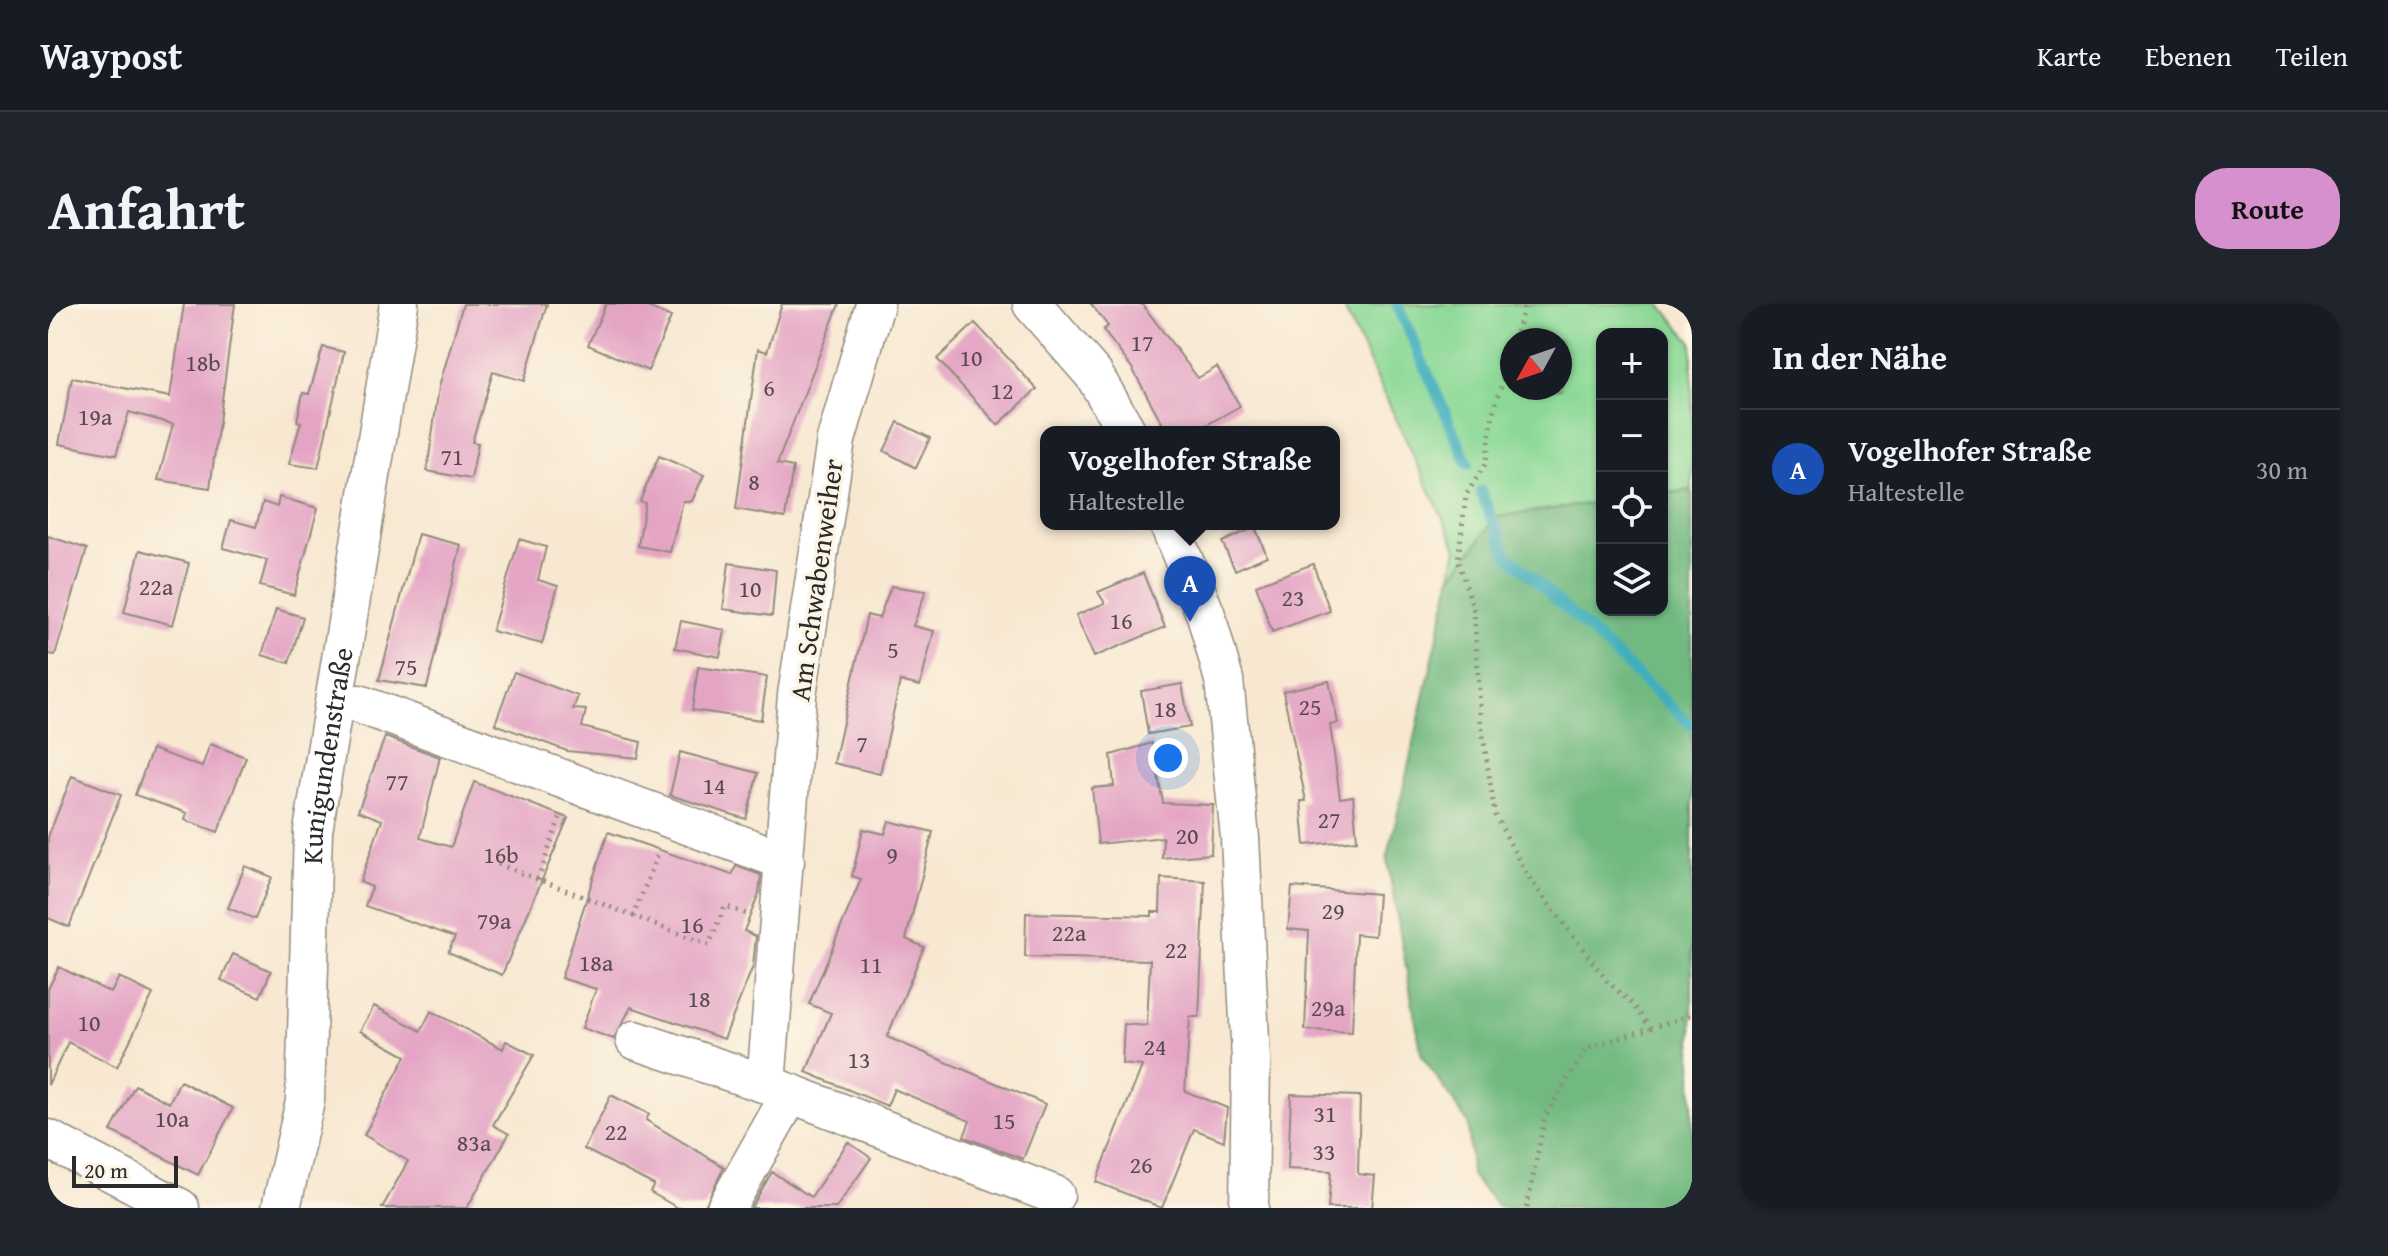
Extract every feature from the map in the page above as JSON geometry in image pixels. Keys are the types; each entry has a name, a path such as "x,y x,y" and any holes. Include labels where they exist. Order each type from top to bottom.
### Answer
{"street":[{"name":"Kunigundenstraße","path":"281,1208 305,1101 313,831 399,304"},
{"name":"Am Schwabenweiher","path":"778,1089 779,927 797,695 836,440 875,304"},
{"path":"1032,304 1094,375 1124,426"},
{"path":"1171,530 1206,615 1224,680 1240,838 1251,1061 1249,1208"},
{"path":"359,704 785,861"},
{"path":"635,1040 778,1089 1055,1195"},
{"path":"726,1208 778,1089"},
{"path":"48,1139 180,1208"}],"path":[{"path":"1518,328 1525,304"},
{"path":"1681,304 1692,316"},
{"path":"1500,389 1493,413 1486,463 1466,495 1458,560 1474,611 1481,722 1495,815 1527,875 1607,981 1632,1004 1651,1028"},
{"path":"538,880 571,782"},
{"path":"633,917 671,819"},
{"path":"498,864 709,945 725,906 779,927"},
{"path":"1527,1208 1545,1116 1587,1048 1692,1015"}],"green space":[{"path":"1342,304 1660,304 1692,342 1692,490 1668,493 1668,328 1596,328 1596,503 1497,517 1451,579 1457,548"},
{"path":"1692,490 1692,1208 1499,1208 1471,1175 1468,1123 1422,1056 1387,860 1451,579 1496,517 1596,503 1596,616 1668,616 1668,493"}],"building":[{"path":"184,304 235,304 210,488 158,480 173,424 129,412 116,455 59,444 72,378 170,397"},
{"path":"463,304 547,304 524,381 493,372 472,442 478,443 471,479 427,471 439,387"},
{"path":"606,304 641,304 671,317 648,371 588,345"},
{"path":"782,304 839,304 777,464 793,467 785,518 736,509 758,349 767,352"},
{"path":"1091,304 1142,304 1198,378 1217,367 1240,406 1205,426 1164,426 1132,368 1103,330 1108,326"},
{"path":"975,323 1037,389 998,425 937,359"},
{"path":"323,347 344,352 318,468 289,464 301,422 297,421 303,393 309,394"},
{"path":"898,422 930,438 916,468 884,451"},
{"path":"659,456 704,475 692,501 683,501 670,552 638,546 645,503 640,501"},
{"path":"279,497 318,508 294,595 260,586 267,560 223,548 231,520 256,527 263,502 277,507"},
{"path":"1248,530 1256,530 1267,556 1235,570 1222,542"},
{"path":"418,534 461,545 427,688 379,680"},
{"path":"48,536 87,549 55,655 48,654"},
{"path":"519,539 546,547 538,580 558,586 542,644 492,631"},
{"path":"140,550 189,563 173,625 124,612"},
{"path":"729,563 776,570 772,616 723,609"},
{"path":"1313,564 1330,611 1272,632 1256,585"},
{"path":"1143,573 1165,627 1094,657 1076,615 1105,603 1098,592"},
{"path":"891,586 926,591 913,626 934,631 920,686 900,681 880,774 834,763 867,615 879,618"},
{"path":"276,609 303,617 289,663 262,655"},
{"path":"681,621 725,630 720,657 675,648"},
{"path":"698,667 767,677 761,720 692,710"},
{"path":"514,672 578,696 573,709 586,710 582,727 641,742 638,758 567,751 495,724"},
{"path":"1329,681 1338,723 1330,725 1340,798 1353,796 1357,840 1305,845 1301,801 1306,801 1283,691"},
{"path":"1182,684 1190,727 1148,734 1141,691"},
{"path":"385,737 440,757 420,838 451,847 474,782 568,818 502,975 448,952 455,937 365,906 372,887 360,882 382,820 358,811"},
{"path":"1152,743 1163,803 1213,805 1211,854 1162,858 1163,837 1098,844 1092,788 1114,786 1111,755"},
{"path":"210,744 246,757 218,832 185,820 187,813 135,795 152,749 202,767"},
{"path":"680,752 758,773 746,819 670,795"},
{"path":"72,776 121,795 69,927 48,918 48,837"},
{"path":"889,821 933,832 906,939 924,947 887,1037 1045,1104 1023,1159 964,1137 970,1121 894,1089 887,1106 806,1072 831,1013 809,1004 861,879 852,876 863,829 885,834"},
{"path":"608,832 732,875 736,866 761,875 759,893 744,931 756,936 753,966 724,1039 631,1007 614,1039 582,1028 596,989 561,978"},
{"path":"245,866 272,877 255,919 228,908"},
{"path":"1161,878 1205,881 1199,1017 1190,1017 1185,1091 1227,1108 1224,1141 1194,1129 1162,1208 1096,1182 1142,1066 1122,1064 1124,1024 1147,1026 1150,960 1025,957 1026,913 1152,916 1152,912 1160,912"},
{"path":"1292,887 1378,894 1375,936 1356,934 1352,1032 1305,1030 1309,931 1288,929"},
{"path":"233,954 271,971 260,997 221,980"},
{"path":"59,967 111,993 119,977 153,994 117,1067 68,1042 48,1085 48,989"},
{"path":"374,1006 421,1031 431,1011 503,1049 506,1041 534,1055 493,1125 509,1134 467,1208 382,1208 408,1161 364,1135 406,1056 360,1031"},
{"path":"180,1081 233,1108 198,1175 111,1131 135,1085 169,1103"},
{"path":"1291,1094 1360,1096 1358,1174 1375,1176 1372,1208 1328,1208 1331,1171 1288,1169"},
{"path":"611,1095 649,1114 646,1120 724,1167 704,1208 678,1208 650,1192 654,1185 584,1149"},
{"path":"848,1142 871,1158 836,1208 751,1208 772,1172 811,1197"}],"waterway":[{"path":"1397,304 1468,464"},
{"path":"1481,491 1493,522"},
{"path":"1496,527 1507,554 1692,726"}],"place":[{"name":"Vogelhofer Straße","path":"1190,622"}]}
